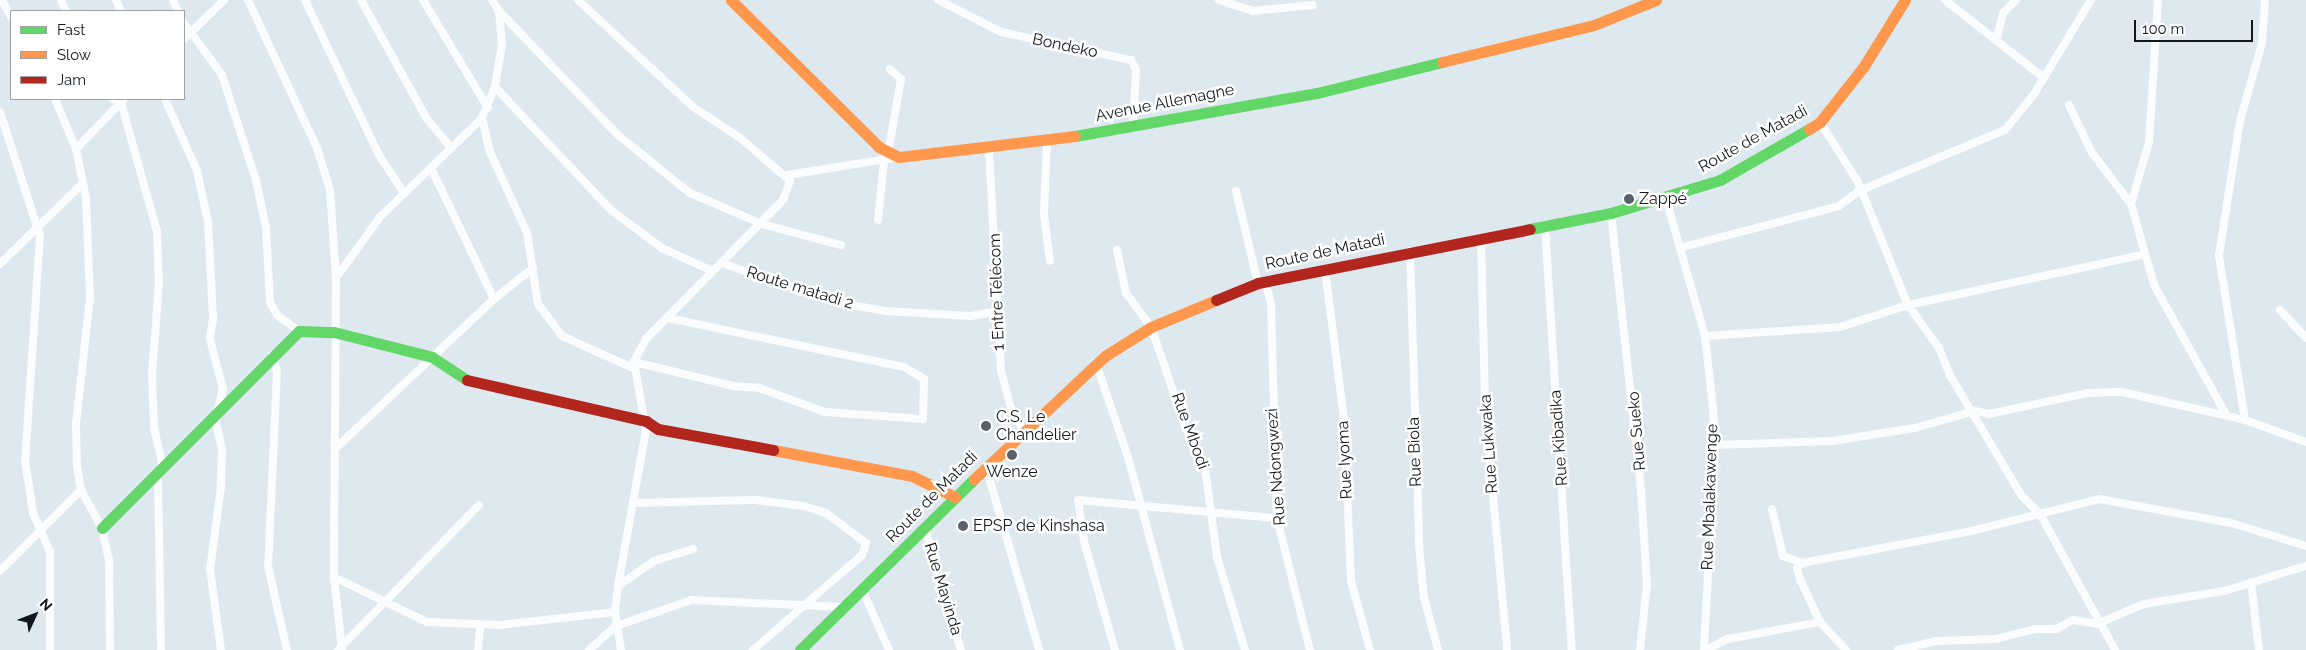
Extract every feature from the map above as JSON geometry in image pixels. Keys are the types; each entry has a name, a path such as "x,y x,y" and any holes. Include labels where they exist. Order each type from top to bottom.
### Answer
{"main road":[{"path":"731,0 890,157"},
{"name":"Avenue Allemagne","path":"890,157 989,149 1133,128 1476,56 1594,25 1656,0"},
{"name":"Route de Matadi","path":"801,650 955,497 1096,363 1150,327 1261,282 1410,251 1611,213 1666,199 1720,180 1820,122 1864,66 1905,0"},
{"path":"102,528 162,463 299,331 334,332 432,357 467,380 583,410 646,421 658,429 912,476 955,497"}],"street":[{"path":"2,0 10,15"},
{"path":"185,38 224,0"},
{"path":"248,0 317,148 330,190 336,278 334,332 338,446 334,578 340,649"},
{"path":"305,0 379,155 404,193"},
{"path":"361,0 427,119 450,148"},
{"path":"423,0 488,108"},
{"path":"492,0 499,11 555,64 574,92 646,162 690,193 762,224 841,245"},
{"path":"578,0 693,107 787,175 890,157"},
{"name":"Bondeko","path":"938,0 1001,32 1131,60 1136,70 1133,128"},
{"path":"1219,0 1253,11 1313,6"},
{"path":"1945,0 2044,78"},
{"path":"1996,40 2003,13 2016,0"},
{"path":"1683,247 1839,206 1859,191 2005,130 2044,78 2091,0"},
{"path":"2131,204 2149,142 2158,0"},
{"path":"2245,420 2219,255 2240,121 2262,42 2264,0"},
{"path":"336,278 357,244 404,193 482,118 488,108 495,87 502,44 499,11"},
{"path":"185,25 222,76 256,180 266,228 270,302 277,315 299,331"},
{"path":"878,220 890,157 901,79 890,69"},
{"path":"495,87 610,210 662,248 712,271"},
{"path":"55,100 76,148 88,224 90,298 76,423 81,490 102,528 109,560 110,650"},
{"path":"76,148 120,100"},
{"path":"120,100 157,232 159,283 153,401 162,463 158,477 161,650"},
{"path":"166,100 197,171 208,222 213,319 210,340 222,376 221,406 215,419 222,450 221,487 210,569 221,650"},
{"path":"2069,105 2092,153 2131,204 2154,285 2183,343 2227,416"},
{"path":"0,112 36,230 40,236 25,460 33,513 50,552 50,650"},
{"path":"482,118 490,152 527,233 538,304 562,336 635,365 733,386 759,388 825,412 923,419 924,379 904,367 668,318"},
{"path":"1820,122 1859,191 1908,305 1975,410 2021,495 2040,514 2097,624 2114,650"},
{"path":"1046,142 1044,215 1050,261"},
{"name":"1 Entre Télécom","path":"989,149 1000,310 1001,370 1011,408 1024,430"},
{"path":"431,168 494,299"},
{"path":"621,650 615,612 646,421 635,365 646,339 712,271 762,224 787,196 787,175"},
{"path":"0,264 82,184"},
{"name":"Rue Ndongwezi","path":"1236,191 1261,282 1271,304 1277,518 1310,650"},
{"name":"Rue Mbalakawenge","path":"1666,199 1683,247 1705,336 1715,445 1705,650"},
{"name":"Rue Sueko","path":"1611,213 1642,491 1647,584 1640,650"},
{"name":"Rue Kibadika","path":"1545,226 1572,650"},
{"name":"Rue Lukwaka","path":"1481,238 1485,407 1506,650"},
{"name":"Rue Mbodi","path":"1117,250 1126,293 1150,327 1205,468 1217,557 1245,650"},
{"name":"Rue Biola","path":"1410,251 1419,545 1424,598 1438,650"},
{"path":"1705,336 1816,331 1868,320 1908,305 2145,254"},
{"name":"Route matadi 2","path":"721,263 839,303 886,311 971,316 1000,310"},
{"path":"338,446 494,299 533,268"},
{"name":"Rue Iyoma","path":"1325,269 1344,420 1352,581 1370,650"},
{"path":"2280,310 2306,338"},
{"path":"272,355 277,370 268,566 286,650"},
{"path":"1096,363 1142,507 1180,650"},
{"path":"1715,445 1832,441 1915,428 1975,410 1989,414 2086,393 2122,392 2245,420 2306,442"},
{"path":"986,467 1039,650"},
{"path":"0,571 81,490"},
{"path":"1772,509 1783,556 1802,563 2109,499 2231,523 2306,546"},
{"path":"633,502 755,500 826,513 866,543 868,550 753,650"},
{"path":"1115,650 1084,541 1078,500 1115,501 1142,507 1210,511 1277,518"},
{"path":"340,649 479,505"},
{"name":"Rue Mayinda","path":"925,528 962,650"},
{"path":"618,586 654,561 693,549"},
{"path":"1802,563 1798,568 1800,579 1820,622 1846,650"},
{"path":"1898,650 1936,641 1996,639 2035,629 2056,629 2073,620 2097,624 2144,604 2251,582 2306,566"},
{"path":"334,578 427,622 480,626 615,612"},
{"path":"2251,582 2259,650"},
{"path":"862,589 888,650"},
{"path":"589,650 616,626 707,598 804,607 843,608"},
{"path":"1705,650 1728,639 1820,622"},
{"path":"478,650 480,626"}],"traffic: fast":[{"path":"1075,136 1317,93 1442,62"},
{"path":"1530,229 1611,213 1720,180 1809,129"},
{"path":"102,528 299,331 334,332 432,357 467,380"},
{"path":"800,650 974,479"}],"traffic: slow":[{"path":"731,0 879,147 899,157 1075,136"},
{"path":"1442,62 1594,25 1656,0"},
{"path":"1809,129 1820,122 1864,66 1905,0"},
{"path":"974,479 1105,356 1151,327 1216,300"},
{"path":"773,450 912,476 955,497"}],"traffic: jam":[{"path":"1216,300 1258,283 1530,229"},
{"path":"467,380 646,421 658,429 773,450"}],"place":[{"name":"Zappé","path":"1629,199"},
{"name":"C.S. Le Chandelier","path":"986,426"},
{"name":"Wenze","path":"1012,455"},
{"name":"EPSP de Kinshasa","path":"963,526"}]}
